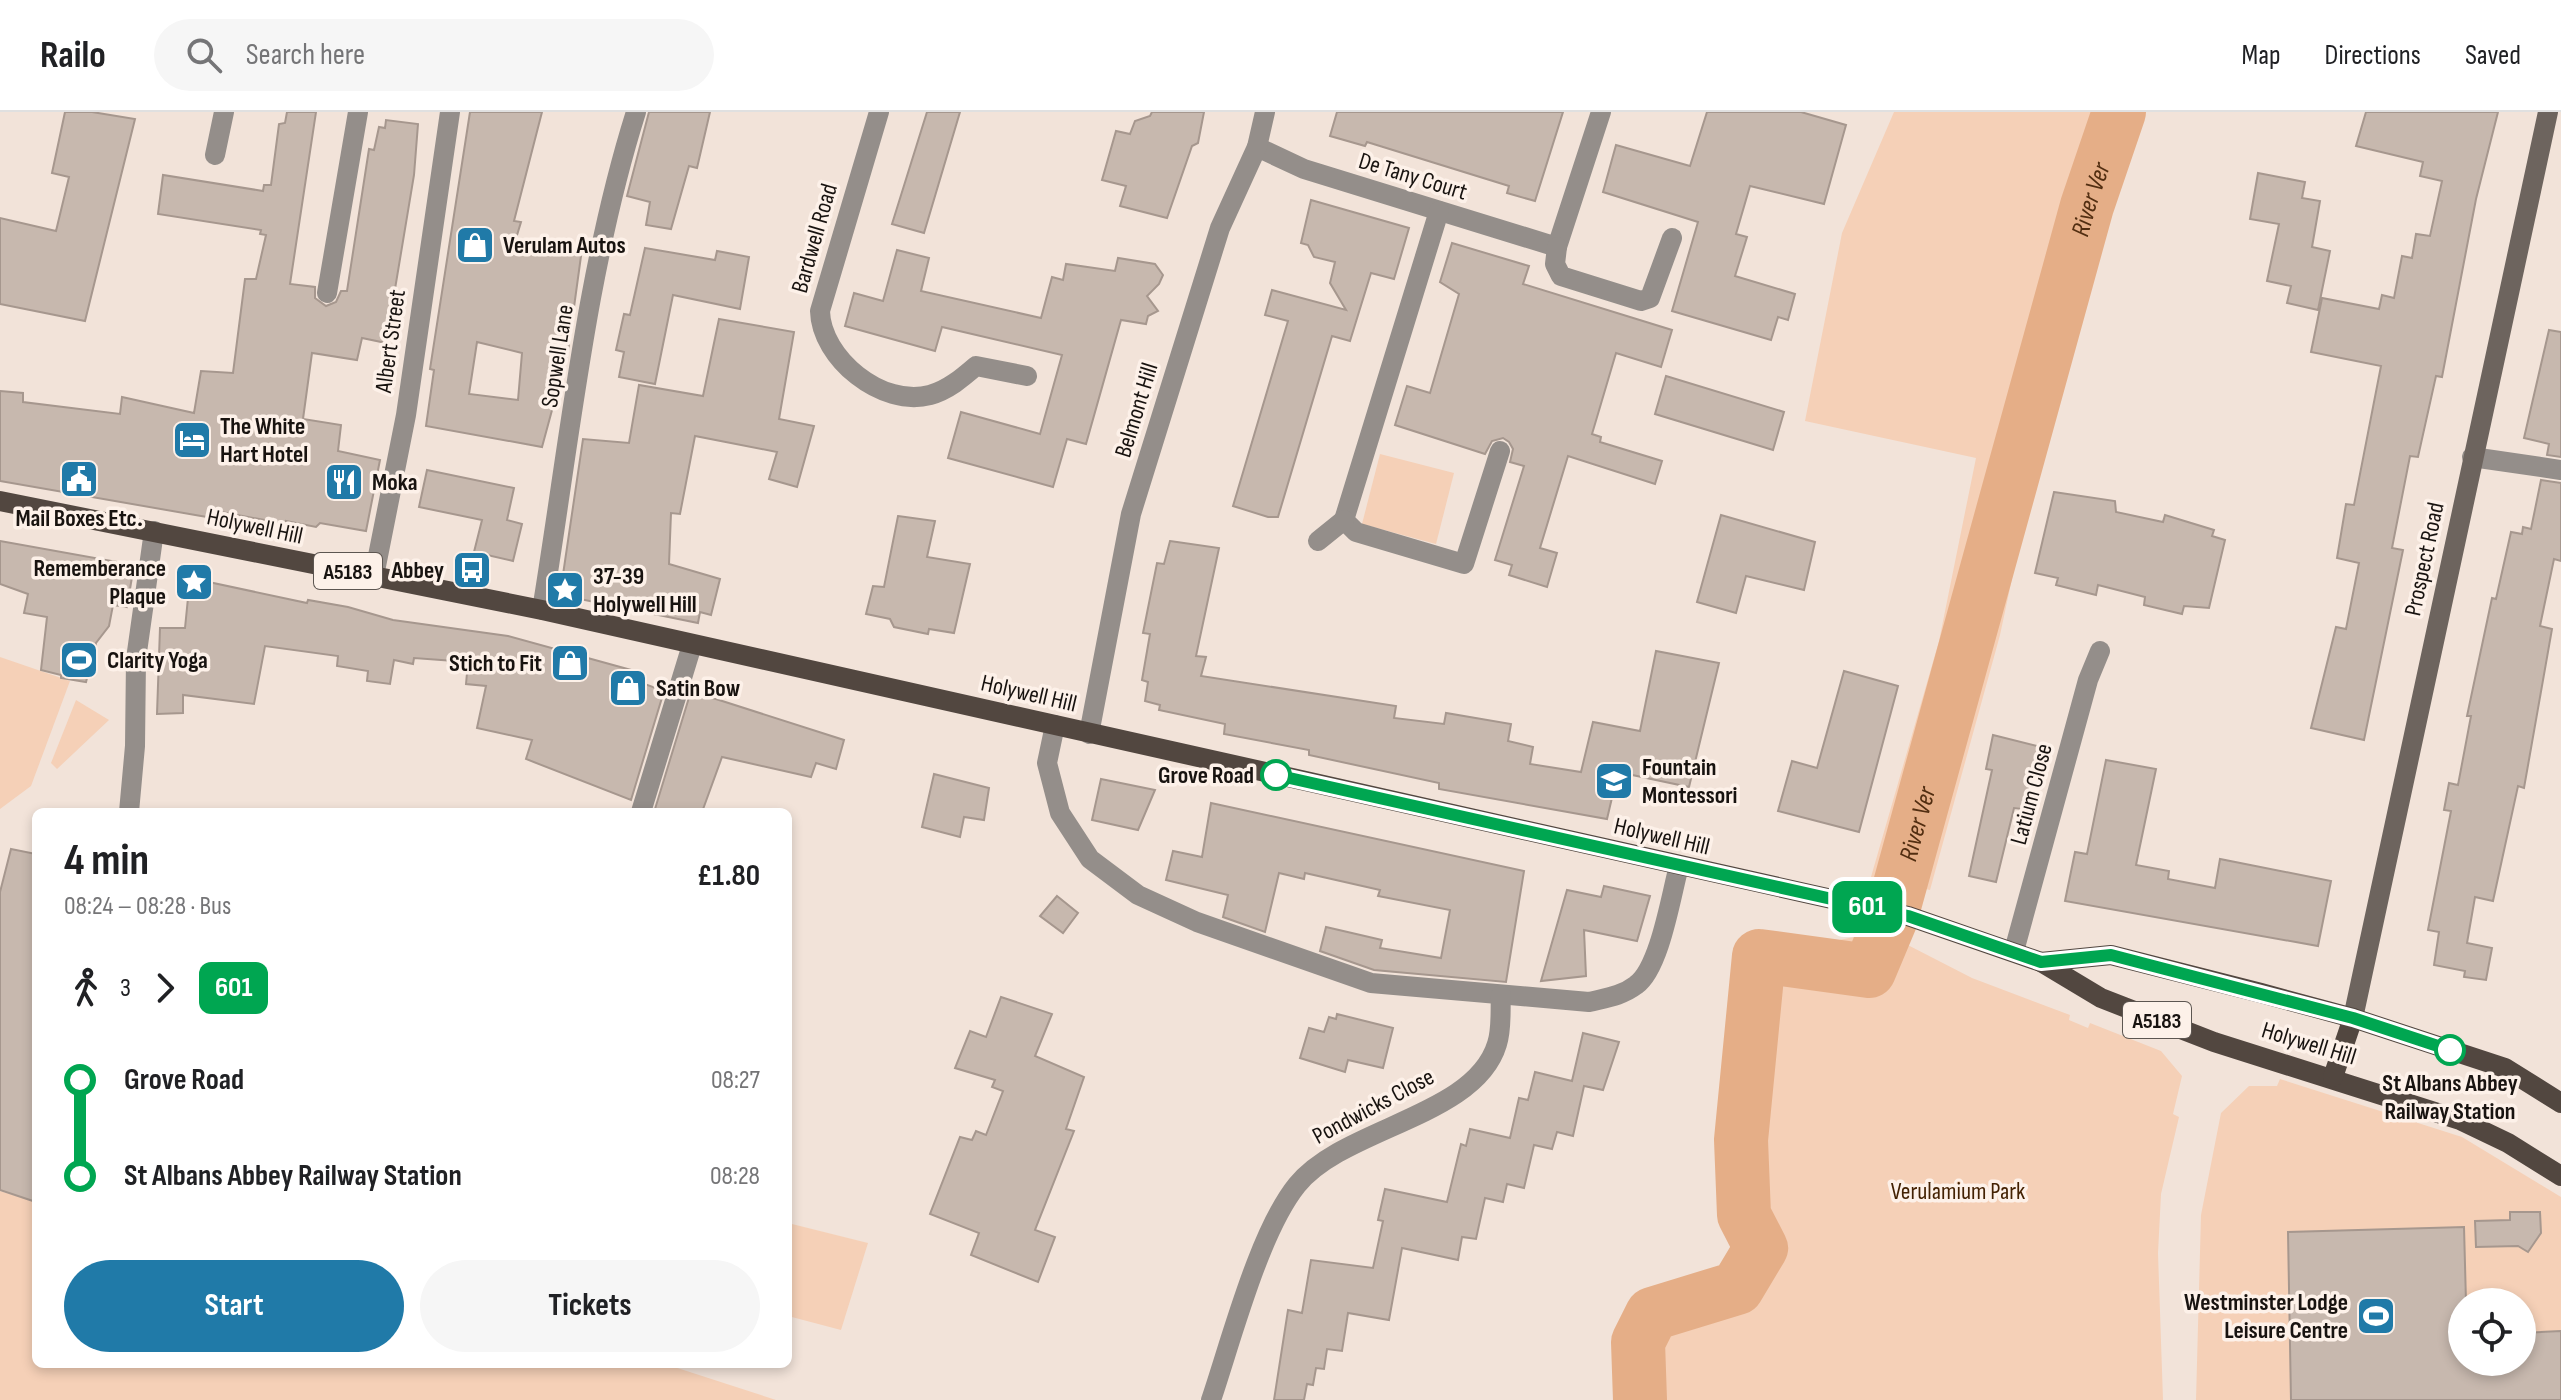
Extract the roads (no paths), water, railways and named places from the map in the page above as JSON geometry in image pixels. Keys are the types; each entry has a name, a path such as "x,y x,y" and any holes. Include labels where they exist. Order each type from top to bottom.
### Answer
{"main road":[{"name":"Holywell Hill","path":"0,501 542,610 1908,916 2041,962 2101,998 2214,1042 2333,1077 2460,1120 2508,1143 2561,1176"},
{"name":"Holywell Hill","path":"2041,962 2111,955 2353,1018 2505,1068 2561,1103"},
{"path":"2333,1077 2353,1018"}],"street":[{"path":"215,155 224,112"},
{"path":"327,293 358,112"},
{"name":"Albert Street","path":"374,576 406,415 450,112"},
{"name":"Sopwell Lane","path":"542,610 595,283 621,158 636,112"},
{"name":"Bardwell Road","path":"879,112 820,311 820,326 828,345 848,367 869,383 905,397 929,395 956,383 976,366 1027,376"},
{"name":"Belmont Hill","path":"1089,734 1131,514 1220,228 1257,147 1265,112"},
{"path":"1601,112 1557,247 1555,264 1561,276 1641,301 1650,298 1672,238"},
{"name":"Prospect Road","path":"2353,1018 2472,457 2552,120"},
{"name":"De Tany Court","path":"1257,147 1304,169 1557,247"},
{"path":"1318,541 1344,520 1439,211"},
{"path":"1344,520 1356,532 1464,564 1500,451"},
{"path":"2472,457 2561,470"},
{"path":"129,808 135,746 136,659 154,531"},
{"path":"642,808 692,645"},
{"name":"Latium Close","path":"2014,951 2088,680 2100,651"},
{"path":"1055,725 1047,763 1060,813 1090,859 1138,895 1197,922 1371,983 1589,1002 1623,994 1640,983 1651,965 1679,866"},
{"name":"Pondwicks Close","path":"1211,1400 1248,1290 1277,1218 1297,1186 1319,1163 1372,1134 1423,1114 1465,1085 1488,1064 1498,1043 1501,995"}],"waterway":[{"name":"River Ver","path":"1640,1400 1638,1342 1652,1314 1737,1288 1761,1248 1744,1215 1741,1140 1759,956 1869,971 1890,921 2087,206 2119,112"}],"place":[{"name":"Verulam Autos","path":"475,245"},
{"name":"The White Hart Hotel","path":"192,440"},
{"name":"Mail Boxes Etc.","path":"79,479"},
{"name":"Moka","path":"344,482"},
{"name":"Abbey","path":"472,570"},
{"name":"Rememberance Plaque","path":"194,582"},
{"name":"37-39 Holywell Hill","path":"565,590"},
{"name":"Clarity Yoga","path":"79,660"},
{"name":"Stich to Fit","path":"570,663"},
{"name":"Satin Bow","path":"628,688"},
{"name":"Grove Road","path":"1276,775"},
{"name":"Fountain Montessori","path":"1614,781"},
{"name":"St Albans Abbey Railway Station","path":"2450,1050"},
{"name":"Westminster Lodge Leisure Centre","path":"2376,1316"}],"park label":[{"name":"Verulamium Park","path":"1958,1191"}]}
